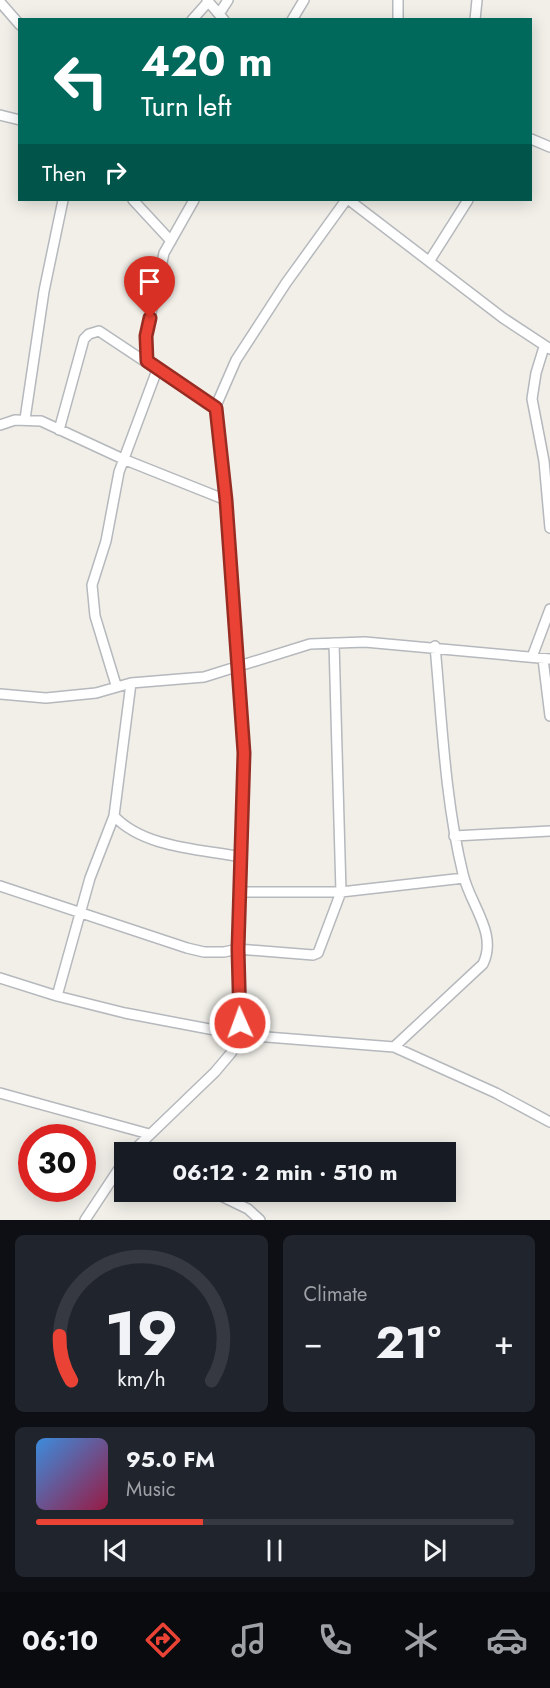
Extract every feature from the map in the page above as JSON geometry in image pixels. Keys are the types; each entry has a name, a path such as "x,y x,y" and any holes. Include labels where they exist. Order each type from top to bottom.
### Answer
{"street":[{"path":"194,18 208,1 222,17 228,0"},
{"path":"293,18 304,0"},
{"path":"398,0 398,18"},
{"path":"475,18 477,0"},
{"path":"0,2 18,23"},
{"path":"0,115 18,120"},
{"path":"532,139 550,147"},
{"path":"25,419 44,291 63,201"},
{"path":"134,201 171,241"},
{"path":"147,361 146,336 160,269 171,241 193,201"},
{"path":"141,1142 215,1072 241,1035 238,949 244,753 226,500 216,408 236,360 286,282 347,201"},
{"path":"349,201 430,260 503,318 547,348 533,388 532,406 544,461 550,528"},
{"path":"430,260 467,201"},
{"path":"59,430 84,339 89,334 99,331 216,408"},
{"path":"117,686 95,616 92,585 105,541 123,459 157,370"},
{"path":"0,425 25,419 41,421 123,459 226,500"},
{"path":"531,657 550,609"},
{"path":"0,694 46,698 96,693 131,683 204,677 309,644 365,642 435,646 546,659 550,716"},
{"path":"0,886 39,901 187,948 224,952 238,949 313,955 318,952 341,892 334,643"},
{"path":"394,1047 483,964 488,952 489,939 464,878 454,836 435,646"},
{"path":"57,996 90,878 114,816 131,683"},
{"path":"114,816 134,832 162,842 241,857"},
{"path":"454,836 550,831"},
{"path":"241,892 341,892 464,878"},
{"path":"0,978 57,996 241,1035 394,1047 496,1093 550,1122"},
{"path":"0,1093 149,1134"},
{"path":"85,1220 114,1176"},
{"path":"234,1202 248,1209 260,1220"}],"route":[{"path":"150,318 146,336 147,361 157,370 216,408 226,500 244,753 238,949 240,1023"}]}
